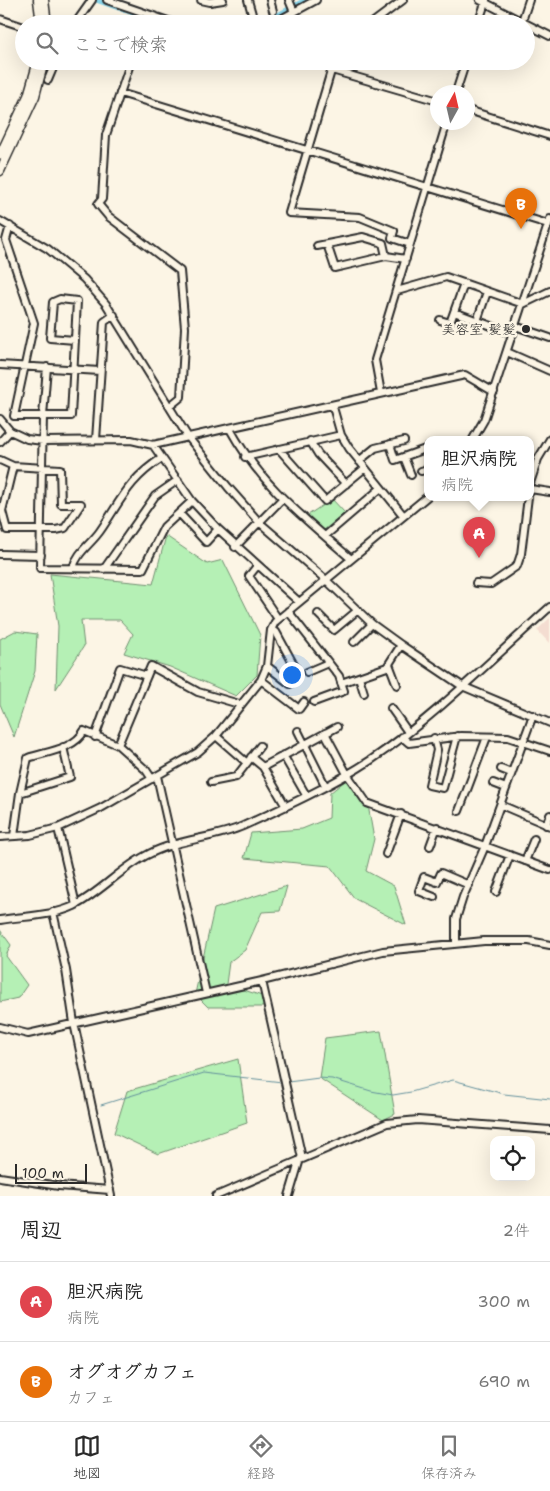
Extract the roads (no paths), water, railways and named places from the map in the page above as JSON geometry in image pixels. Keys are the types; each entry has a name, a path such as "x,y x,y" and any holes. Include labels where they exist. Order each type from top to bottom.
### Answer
{"main road":[{"path":"38,0 43,15"},
{"path":"42,15 44,0"},
{"path":"0,155 28,96 35,70"},
{"path":"0,172 35,96 42,70"}],"street":[{"path":"107,0 151,15"},
{"path":"202,0 221,0"},
{"path":"248,0 252,15"},
{"path":"270,0 273,11"},
{"path":"282,15 291,6 316,0"},
{"path":"383,15 403,0"},
{"path":"524,15 529,0"},
{"path":"82,15 92,1"},
{"path":"480,15 484,1 511,15"},
{"path":"0,19 15,24"},
{"path":"535,28 550,36"},
{"path":"48,80 52,70"},
{"path":"127,70 106,135 102,199 98,204 108,216 180,271 185,328 181,397 170,406"},
{"path":"410,244 392,238 394,231 360,217 290,213 332,70 430,99"},
{"path":"458,85 463,70"},
{"path":"120,93 549,222 494,392 484,420 475,436"},
{"path":"475,112 550,136"},
{"path":"381,394 375,360 445,130"},
{"path":"0,221 48,249 84,279 114,315 188,437 259,522 325,578 372,624 400,645 462,686 550,723"},
{"path":"10,226 6,240 34,323 14,416 71,416 73,368 75,340 77,301 60,299 53,302 50,338 75,340"},
{"path":"317,246 363,237 383,243 386,256"},
{"path":"328,244 335,268 386,256 406,259"},
{"path":"397,291 446,277 523,304 550,291"},
{"path":"440,320 450,324 464,284"},
{"path":"477,321 487,292"},
{"path":"454,312 513,334"},
{"path":"96,440 104,322 114,315"},
{"path":"515,326 550,338"},
{"path":"507,352 550,371"},
{"path":"0,365 100,371"},
{"path":"47,367 43,416 40,568 143,570 164,527 192,501"},
{"path":"0,419 10,431 23,438 43,441 131,440 153,445 465,376 494,392"},
{"path":"333,406 341,435 359,461 404,515"},
{"path":"230,429 245,457 282,499 350,558"},
{"path":"0,442 10,431"},
{"path":"245,457 341,435"},
{"path":"534,471 538,459 550,439"},
{"path":"310,441 318,454 346,484"},
{"path":"359,461 375,448 404,441"},
{"path":"390,444 395,460 424,450"},
{"path":"153,445 192,501 218,529 235,547 298,601"},
{"path":"279,449 325,501 365,468"},
{"path":"404,457 411,475"},
{"path":"73,568 76,559 99,533 129,485 162,458"},
{"path":"0,460 13,466 60,469 61,504 81,504 65,528 7,530 2,511 13,466"},
{"path":"104,569 155,496 178,480"},
{"path":"324,536 381,488"},
{"path":"534,490 550,492"},
{"path":"235,547 282,499"},
{"path":"0,837 30,835 58,828 101,808 198,752 216,736 239,704 261,680 267,666 272,630 278,619 325,578 424,499"},
{"path":"476,583 491,584 517,566 521,554 528,501"},
{"path":"178,514 206,542 218,529"},
{"path":"0,554 41,555"},
{"path":"257,566 250,576 278,619"},
{"path":"0,920 53,912 76,905 149,854 174,845 218,836 347,774 371,760 402,737 550,607"},
{"path":"318,614 334,630 358,610"},
{"path":"288,611 339,676 344,691 314,702"},
{"path":"354,642 372,624"},
{"path":"272,630 276,632 294,667"},
{"path":"341,683 387,667 400,645"},
{"path":"307,672 328,663"},
{"path":"389,664 397,685"},
{"path":"118,745 151,666 198,692 239,704"},
{"path":"267,666 290,684"},
{"path":"95,737 120,668 146,676"},
{"path":"359,677 364,693"},
{"path":"261,680 299,709 304,702"},
{"path":"391,708 408,732"},
{"path":"456,943 456,919 501,805 533,715"},
{"path":"263,767 338,727"},
{"path":"14,836 20,793 28,758 74,744 81,738 84,731 118,745 154,777 174,845 206,993"},
{"path":"298,731 325,785"},
{"path":"325,733 347,774 367,803 437,827 550,870"},
{"path":"216,736 249,760 263,767 285,805"},
{"path":"402,737 409,744 434,738 457,736 508,737 550,751"},
{"path":"434,738 437,750 429,785 443,788 457,736"},
{"path":"459,811 487,737"},
{"path":"211,782 236,777 260,746"},
{"path":"20,793 70,777 63,747"},
{"path":"283,755 306,795"},
{"path":"501,769 511,773"},
{"path":"493,783 506,788"},
{"path":"501,805 548,825 550,815"},
{"path":"386,854 401,814"},
{"path":"430,846 437,827"},
{"path":"58,828 76,905"},
{"path":"525,861 534,839"},
{"path":"496,892 510,855"},
{"path":"434,897 419,891 424,877 437,882 441,874 469,885"},
{"path":"0,1177 111,1193 74,1023 66,970 53,912"},
{"path":"0,1027 28,1034 262,981 383,950 456,943 529,941 550,945"},
{"path":"262,981 301,1158 289,1196"},
{"path":"216,1196 377,1126 396,1121 418,1120 550,1130"}],"waterway":[{"path":"96,0 138,15"},
{"path":"278,15 305,0"},
{"path":"101,1105 204,1073 282,1082"},
{"path":"288,1082 319,1078 332,1079 371,1091 393,1095 453,1080 504,1094 550,1099"}],"place":[{"name":"オグオグカフェ","path":"521,229"},
{"name":"美容室 髪髪","path":"526,329"},
{"name":"胆沢病院","path":"479,558"}]}
